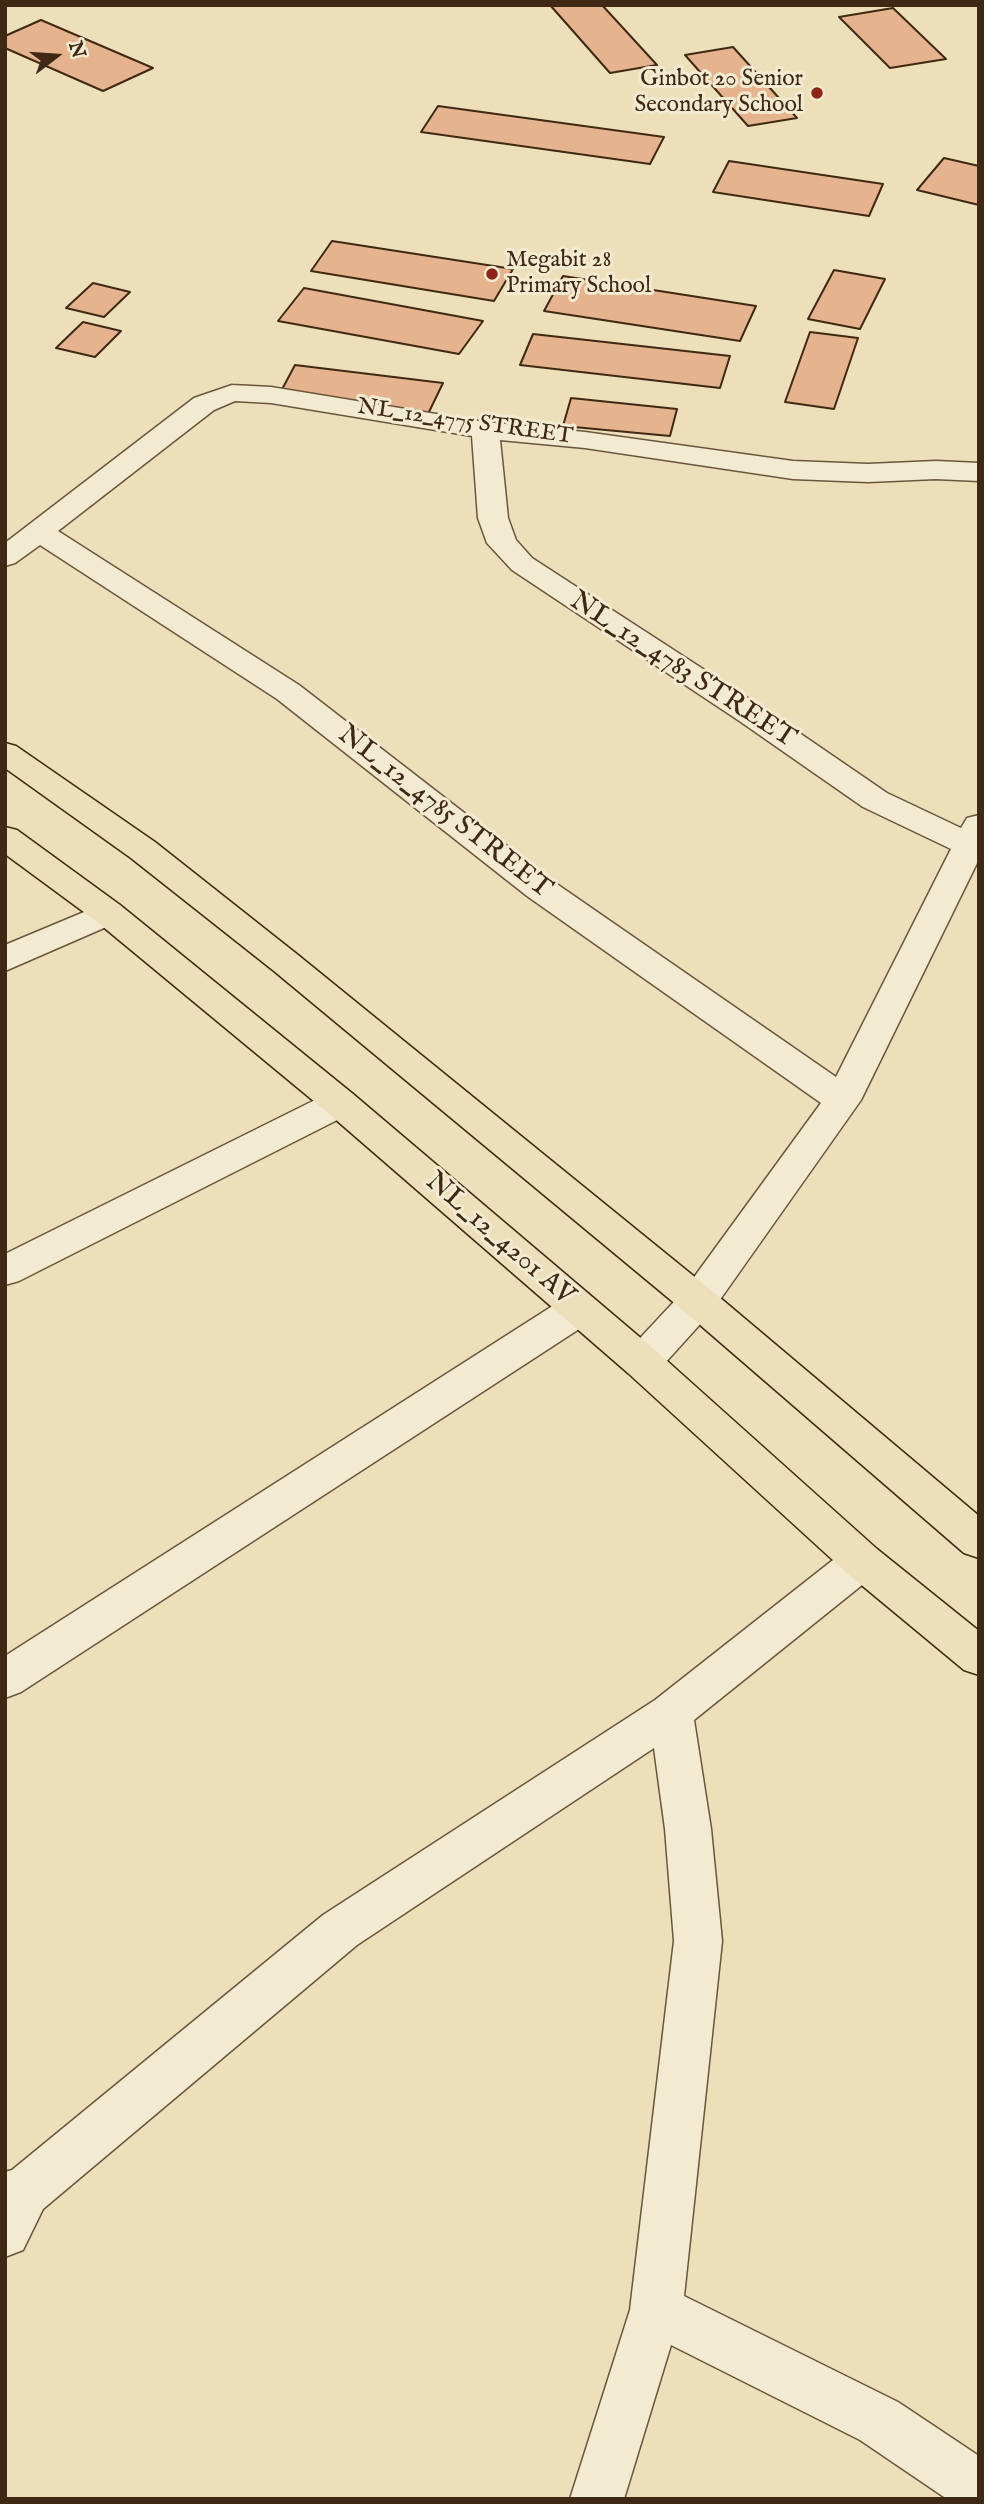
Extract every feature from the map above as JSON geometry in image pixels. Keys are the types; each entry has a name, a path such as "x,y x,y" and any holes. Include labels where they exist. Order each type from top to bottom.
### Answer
{"main road":[{"path":"5,753 143,850 286,963 698,1301 979,1541"},
{"name":"NL_12_4201 AV","path":"5,838 107,913 340,1103 642,1362 862,1561 979,1657"}],"street":[{"name":"NL_12_4775 STREET","path":"5,558 204,404 232,393 271,394 485,430 599,442 793,470 868,473 936,470 979,472"},
{"name":"NL_12_4783 STREET","path":"485,430 493,518 502,543 522,564 749,713 874,800 974,835"},
{"name":"NL_12_4785 STREET","path":"40,532 288,692 539,888 843,1100"},
{"path":"642,1362 698,1301 843,1100 974,835"},
{"path":"5,959 107,913"},
{"path":"5,1271 340,1103"},
{"path":"5,1679 579,1309"},
{"path":"12,2207 340,1930 671,1713 862,1561"},
{"path":"597,2499 656,2310 698,1941 688,1829 671,1713"},
{"path":"656,2310 879,2421 979,2487"}],"building":[{"path":"550,5 602,5 657,65 610,73"},
{"path":"893,8 946,59 890,68 839,17"},
{"path":"41,20 153,68 103,91 5,48 5,36"},
{"path":"733,47 797,118 748,126 685,55"},
{"path":"438,106 664,137 650,164 421,132"},
{"path":"944,158 979,166 979,205 917,190"},
{"path":"729,161 883,184 869,216 713,192"},
{"path":"332,241 513,269 494,301 311,271"},
{"path":"834,270 885,279 860,329 808,319"},
{"path":"563,276 756,306 740,341 544,311"},
{"path":"93,283 130,292 104,317 66,308"},
{"path":"304,288 483,321 459,354 278,321"},
{"path":"83,322 121,331 95,357 56,348"},
{"path":"810,332 858,338 834,409 785,402"},
{"path":"533,334 730,356 720,388 520,365"},
{"path":"295,365 443,383 428,414 279,395"},
{"path":"571,398 677,409 670,436 563,426"}],"place":[{"name":"Ginbot 20 Senior Secondary School","path":"817,93"},
{"name":"Megabit 28 Primary School","path":"492,274"}]}
